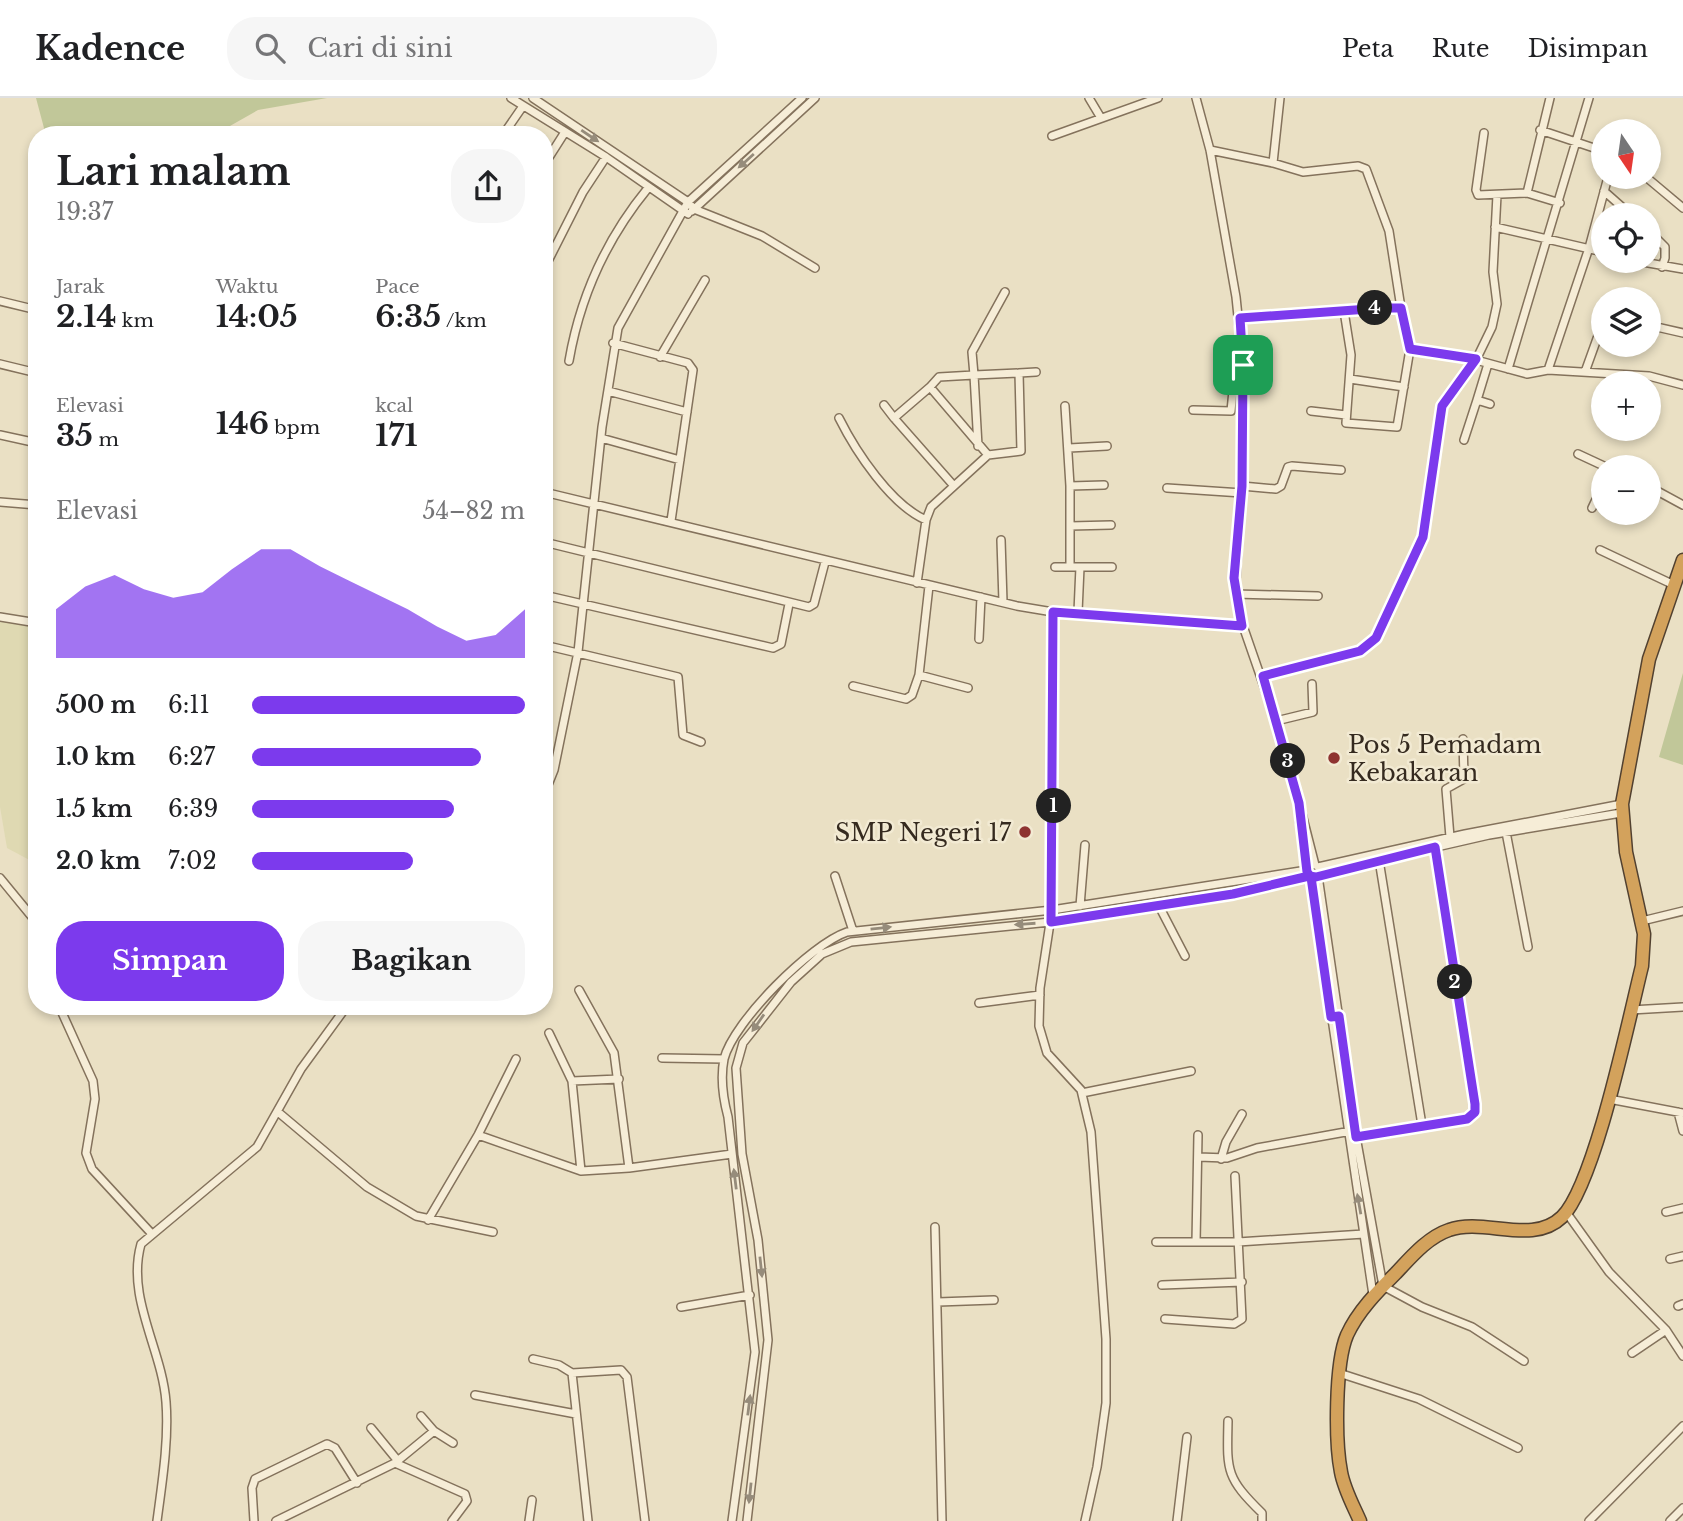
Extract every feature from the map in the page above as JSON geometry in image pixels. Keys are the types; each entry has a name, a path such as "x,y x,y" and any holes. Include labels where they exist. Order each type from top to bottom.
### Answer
{"highway":[{"path":"1360,1521 1340,1470 1339,1372 1347,1336 1378,1291 1424,1245 1448,1230 1475,1226 1538,1228 1559,1219 1566,1212 1584,1180 1608,1099 1644,955 1642,921 1621,808 1649,659 1683,560"}],"street":[{"path":"511,98 688,212 762,236 815,268"},
{"path":"533,98 688,202"},
{"path":"688,212 688,202 802,98"},
{"path":"553,772 578,652 587,553 613,343 626,313 678,222 815,98"},
{"path":"1090,98 1101,118"},
{"path":"1052,136 1158,98"},
{"path":"1196,98 1210,150 1240,318 1243,365 1242,490 1235,594 1242,626 1263,676 1276,721 1300,810 1299,819 1313,872 1378,1291"},
{"path":"1273,163 1280,98"},
{"path":"1527,192 1540,130 1550,98"},
{"path":"1508,369 1590,98"},
{"path":"509,126 523,106"},
{"path":"772,125 778,131"},
{"path":"1540,130 1591,146"},
{"path":"553,151 565,132"},
{"path":"1484,133 1475,190 1478,195 1527,192 1560,203"},
{"path":"1210,150 1303,172 1358,166 1366,169 1389,231 1410,349 1397,427 1346,423 1351,355 1344,311"},
{"path":"553,251 583,192 606,157"},
{"path":"569,361 576,320 597,268 648,188"},
{"path":"1660,189 1683,208"},
{"path":"1548,370 1589,248 1604,191 1618,203"},
{"path":"1263,676 1360,651 1376,638 1423,537 1442,406 1476,359 1492,327 1497,304 1493,272 1497,195"},
{"path":"1495,227 1589,248"},
{"path":"1661,243 1665,247 1665,258 1661,267 1683,269"},
{"path":"660,357 705,280"},
{"path":"978,446 972,352 1004,292"},
{"path":"0,301 28,308"},
{"path":"1240,318 1401,308"},
{"path":"1661,328 1683,333"},
{"path":"613,343 692,367 671,521"},
{"path":"1410,349 1476,359 1527,374 1548,370 1649,376 1683,385"},
{"path":"1585,372 1591,355"},
{"path":"0,364 28,371"},
{"path":"1464,440 1488,364"},
{"path":"1194,410 1231,411 1232,376 1235,370 1243,365"},
{"path":"894,418 939,377 1037,372"},
{"path":"853,686 908,699 915,691 919,675 926,520 931,507 988,455 1021,451 1019,373"},
{"path":"1350,379 1404,387"},
{"path":"930,387 988,455"},
{"path":"608,391 687,412"},
{"path":"1477,400 1490,404"},
{"path":"884,405 954,486"},
{"path":"1065,406 1069,447 1070,567"},
{"path":"1311,411 1346,415"},
{"path":"839,418 854,446 908,512 926,520"},
{"path":"0,435 28,441"},
{"path":"601,438 680,460"},
{"path":"1069,447 1107,446"},
{"path":"1578,454 1591,460"},
{"path":"1167,488 1276,489 1281,486 1287,467 1341,470"},
{"path":"1070,486 1104,485"},
{"path":"1661,493 1683,505"},
{"path":"553,494 671,521 825,562 1053,612 1242,626"},
{"path":"0,502 28,504"},
{"path":"1070,526 1111,525"},
{"path":"1001,540 1003,602"},
{"path":"553,544 789,604 812,607 825,562"},
{"path":"1600,550 1674,585"},
{"path":"1055,567 1112,567"},
{"path":"1078,612 1080,567"},
{"path":"1235,594 1318,596"},
{"path":"553,597 773,648 780,644 789,604"},
{"path":"979,639 981,597"},
{"path":"1053,612 1052,910 1038,1026 1047,1054 1077,1084 1082,1093 1091,1132 1106,1339 1106,1403 1097,1467 1085,1521"},
{"path":"0,617 28,623"},
{"path":"553,647 678,677 683,736 701,742"},
{"path":"919,675 968,688"},
{"path":"1276,721 1314,712 1312,684"},
{"path":"1450,837 1445,794 1446,789 1464,779 1463,739"},
{"path":"732,1521 755,1352 750,1295 722,1090 724,1059 733,1040 802,959 830,939 853,931 1052,910 1313,872 1621,808"},
{"path":"747,1521 767,1359 758,1240 737,1106 736,1068 743,1043 791,982 822,954 837,946 881,937 1051,922 1277,885 1313,872 1450,837 1621,808"},
{"path":"1506,832 1528,947"},
{"path":"1080,906 1085,845"},
{"path":"1198,1157 1221,1159 1257,1148 1467,1119 1475,1112 1435,847"},
{"path":"1379,860 1422,1125"},
{"path":"835,876 853,931"},
{"path":"0,878 28,912"},
{"path":"1159,906 1185,956"},
{"path":"1642,921 1683,912"},
{"path":"579,990 614,1053 629,1168"},
{"path":"979,1003 1040,995"},
{"path":"1631,1010 1683,1007"},
{"path":"63,1015 93,1081 95,1099 86,1153 92,1169 151,1233"},
{"path":"157,1521 166,1403 136,1275 141,1244 250,1153 269,1130 301,1069 340,1015"},
{"path":"549,1033 572,1081 581,1171"},
{"path":"733,1040 743,1043"},
{"path":"662,1058 724,1059"},
{"path":"428,1220 478,1135 516,1059"},
{"path":"1082,1093 1191,1071"},
{"path":"572,1081 619,1079"},
{"path":"1608,1099 1681,1113 1683,1131"},
{"path":"278,1112 367,1187 428,1220 493,1232"},
{"path":"1221,1159 1226,1142 1242,1114"},
{"path":"1353,1133 1364,1234 1378,1291"},
{"path":"478,1135 581,1171 629,1168 732,1154"},
{"path":"1196,1242 1198,1135"},
{"path":"1165,1319 1234,1324 1243,1315 1235,1176"},
{"path":"1666,1212 1683,1208"},
{"path":"1566,1212 1609,1272 1666,1330 1683,1356"},
{"path":"935,1227 942,1521"},
{"path":"1156,1242 1238,1242 1364,1234"},
{"path":"743,1242 758,1240"},
{"path":"1670,1259 1683,1256"},
{"path":"1162,1285 1242,1282"},
{"path":"1378,1291 1472,1327 1524,1361"},
{"path":"681,1307 750,1295"},
{"path":"938,1302 994,1300"},
{"path":"1633,1353 1666,1330"},
{"path":"533,1359 559,1365 572,1373 609,1369 621,1370 627,1377 645,1521"},
{"path":"1339,1372 1419,1399 1518,1447"},
{"path":"572,1373 588,1521"},
{"path":"475,1395 576,1414"},
{"path":"421,1416 434,1431 453,1443"},
{"path":"1228,1421 1227,1469 1240,1490 1262,1513 1262,1521"},
{"path":"1589,1521 1683,1426"},
{"path":"371,1428 397,1462 465,1494 467,1501 452,1521"},
{"path":"276,1521 397,1462 434,1431"},
{"path":"1177,1521 1187,1437"},
{"path":"254,1521 252,1488 256,1479 327,1444 335,1448 357,1483"},
{"path":"529,1521 532,1500"},
{"path":"1670,1521 1683,1508"}],"shaded area":[{"path":"0,616 28,622 28,859 7,848 0,807"}],"green space":[{"path":"36,98 327,98 258,110 230,126 43,126"},
{"path":"1683,673 1683,765 1659,757"}],"place":[{"name":"Pos 5 Pemadam Kebakaran","path":"1334,758"},
{"name":"SMP Negeri 17","path":"1025,832"}],"route":[{"path":"1243,365 1240,318 1383,308 1401,308 1410,349 1476,359 1442,406 1432,493 1423,537 1376,638 1370,646 1360,651 1263,676 1299,803 1299,819 1309,867 1307,872 1309,876 1311,877 1311,892 1331,1017 1339,1016 1356,1137 1467,1119 1473,1116 1475,1104 1435,847 1319,874 1313,878 1309,876 1233,894 1051,922 1053,612 1242,626 1234,578 1242,486 1243,365"}]}
